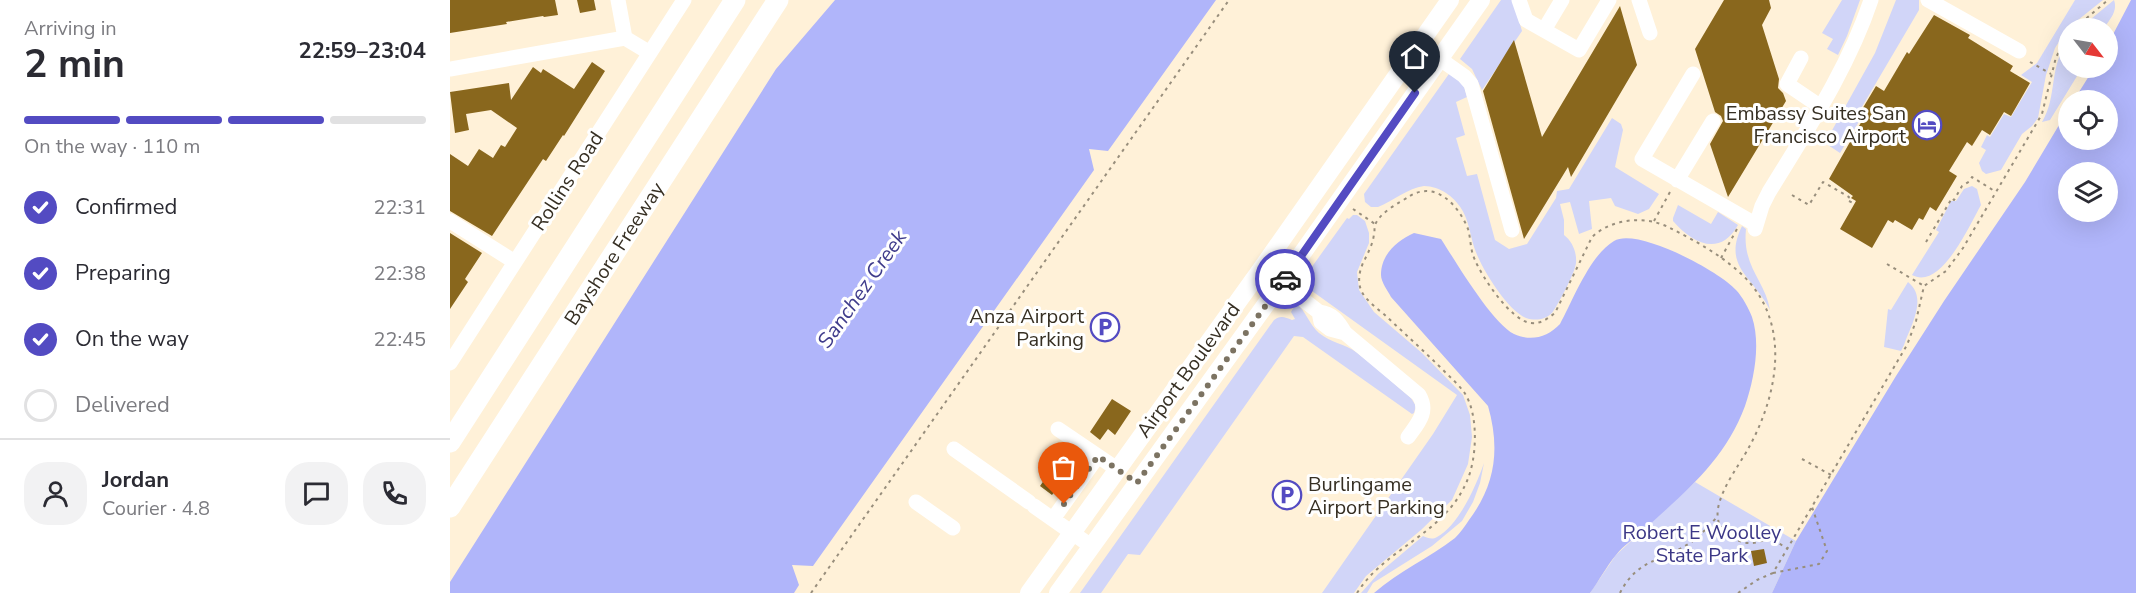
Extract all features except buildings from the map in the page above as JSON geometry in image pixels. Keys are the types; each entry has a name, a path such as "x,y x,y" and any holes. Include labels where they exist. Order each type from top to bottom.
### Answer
{"highway":[{"name":"Bayshore Freeway","path":"450,442 735,0"},
{"name":"Bayshore Freeway","path":"450,507 778,0"}],"main road":[{"name":"Airport Boulevard","path":"1029,593 1262,268 1306,202 1450,0"},
{"name":"Airport Boulevard","path":"1058,593 1327,219 1481,0"},
{"path":"1419,43 1440,59"},
{"path":"1306,202 1327,219"},
{"path":"1180,380 1200,396"},
{"path":"1117,469 1137,483"}],"street":[{"path":"618,0 625,38"},
{"name":"Rollins Road","path":"450,363 684,0"},
{"path":"1519,0 1526,20 1578,50 1609,0"},
{"path":"1544,30 1562,0"},
{"path":"1639,0 1650,33"},
{"path":"1693,74 1642,159 1751,225 1850,56 1872,0"},
{"path":"1928,0 2019,51"},
{"path":"450,69 625,38 650,53"},
{"path":"1801,58 1787,84 1821,106"},
{"path":"1440,59 1464,76 1471,84 1512,230"},
{"path":"1677,180 1713,121"},
{"path":"450,221 515,262"},
{"path":"1262,268 1319,312 1321,322 1330,329 1345,333 1419,395 1424,403 1424,414 1408,437"},
{"path":"1058,429 1117,469"},
{"path":"954,449 1091,546"},
{"path":"1053,519 1098,456"},
{"path":"916,502 952,528"}],"path":[{"path":"811,593 1229,0"},
{"path":"2087,18 2108,0"},
{"path":"2019,51 2033,65 2051,74"},
{"path":"1773,573 1907,345 1916,321 1924,286 1946,271 1954,262 2042,114 2058,54"},
{"path":"1926,242 1952,198 1954,200 1962,186 1972,177 1996,192"},
{"path":"1792,195 1809,205 1823,182 1849,197 1847,200 1852,203"},
{"path":"1357,593 1368,578 1426,532 1455,503 1468,478 1475,451 1471,412 1464,392 1362,293 1359,278 1361,265 1370,250 1375,225 1389,210 1414,194 1430,190 1446,197 1462,217 1469,231 1473,256 1478,267 1508,309 1520,319 1530,323 1544,321 1555,313 1592,237 1600,229 1622,222 1654,221 1721,258 1749,282 1760,296 1769,314 1776,351 1773,379 1760,424 1749,448 1725,488 1717,517 1721,528 1730,536 1741,541 1751,543 1769,537 1788,549"},
{"path":"1654,221 1666,199"},
{"path":"1351,208 1375,225"},
{"path":"1721,258 1751,225"},
{"path":"1887,264 1924,286"},
{"path":"1802,459 1830,476"},
{"path":"1738,593 1757,580 1773,573 1819,564 1827,551 1812,507"},
{"path":"1620,593 1632,574 1646,563 1689,543 1717,517"}],"green space":[{"path":"1501,0 1513,0 1522,31 1482,90 1472,69 1460,59"},
{"path":"1842,0 1860,0 1838,55 1827,49 1833,39 1822,33"},
{"path":"1896,0 1919,0 1919,10 1856,117 1860,120 1840,153 1825,143 1875,53"},
{"path":"2075,0 2103,0 2080,18 2064,18"},
{"path":"2114,0 2114,11 2111,18 2092,18"},
{"path":"2058,28 2058,43 2046,75 2038,118 2022,134 2001,170 1986,174 1979,163 1986,150 1981,147 1987,135 1990,137 2004,114 2011,117 2032,82 2021,75 2037,63"},
{"path":"2058,61 2058,78 2076,78 2068,90 2058,90 2058,107 2050,120 2042,122 2050,102"},
{"path":"1451,71 1464,86 1467,97 1456,102 1465,135 1456,138 1467,176 1477,174 1495,240 1509,249 1527,244 1556,198 1557,191 1569,189 1612,118 1621,124 1623,130 1615,167 1659,194 1649,209 1638,214 1615,206 1611,198 1589,201 1592,229 1579,234 1570,202 1560,204 1564,220 1564,235 1573,247 1576,263 1570,281 1552,313 1543,318 1529,319 1519,314 1498,291 1478,257 1465,215 1446,193 1424,186 1412,189 1378,207 1371,207 1365,202 1364,194"},
{"path":"1972,186 1977,189 1981,205 1962,240 1944,265 1933,273 1923,277 1912,275 1939,232 1936,230 1951,201 1956,201 1964,189"},
{"path":"1678,205 1711,224 1718,212 1738,225 1723,241 1706,244 1689,236 1673,221"},
{"path":"1353,215 1365,221 1369,233 1369,243 1357,272 1359,290 1374,312 1422,353 1463,395 1470,415 1472,437 1468,464 1452,500 1421,530 1366,576 1354,593 1322,593 1433,434 1457,395 1305,286 1306,275 1347,218"},
{"path":"1742,226 1746,229 1747,253 1764,290 1770,310 1738,262 1737,240"},
{"path":"1908,282 1914,288 1917,304 1914,320 1901,351 1884,347 1888,309 1891,310"},
{"path":"1296,303 1319,333 1356,352 1411,398 1416,406 1414,413 1412,414 1303,337 1294,336 1140,555 1128,554 1101,593 1080,593 1274,320 1280,317 1295,319 1291,312"},
{"path":"1484,463 1473,502 1462,521 1432,546 1373,583 1367,593 1361,593 1378,574 1423,536 1435,538 1452,524 1471,493"},
{"name":"Robert E Woolley State Park","path":"1695,482 1796,541 1772,593 1590,593 1616,555"}],"water":[{"name":"Sanchez Creek","path":"835,0 1216,0 1108,151 1089,149 1094,170 813,566 792,565 799,585 794,593 450,593 450,582 776,69"},
{"path":"2131,0 2136,0 2136,593 1772,593 1796,541 1896,376 2025,182 2058,127 2058,150 2118,150 2118,90 2080,90 2088,78 2118,78 2118,25"},
{"path":"1414,233 1441,239 1495,318 1514,334 1527,338 1545,335 1560,324 1597,256 1614,241 1625,238 1658,245 1696,262 1736,290 1749,310 1756,339 1754,374 1737,425 1716,458 1703,473 1619,551 1590,593 1374,593 1457,536 1485,493 1493,465 1494,436 1488,406 1391,297 1382,281 1382,267 1391,249"}],"way so far":[{"path":"1064,504 1098,456 1137,483 1285,279"}],"place":[{"name":"Embassy Suites San Francisco Airport","path":"1927,125"},
{"name":"Anza Airport Parking","path":"1105,327"},
{"name":"Burlingame Airport Parking","path":"1287,495"}],"route":[{"path":"1285,279 1415,93"}]}
